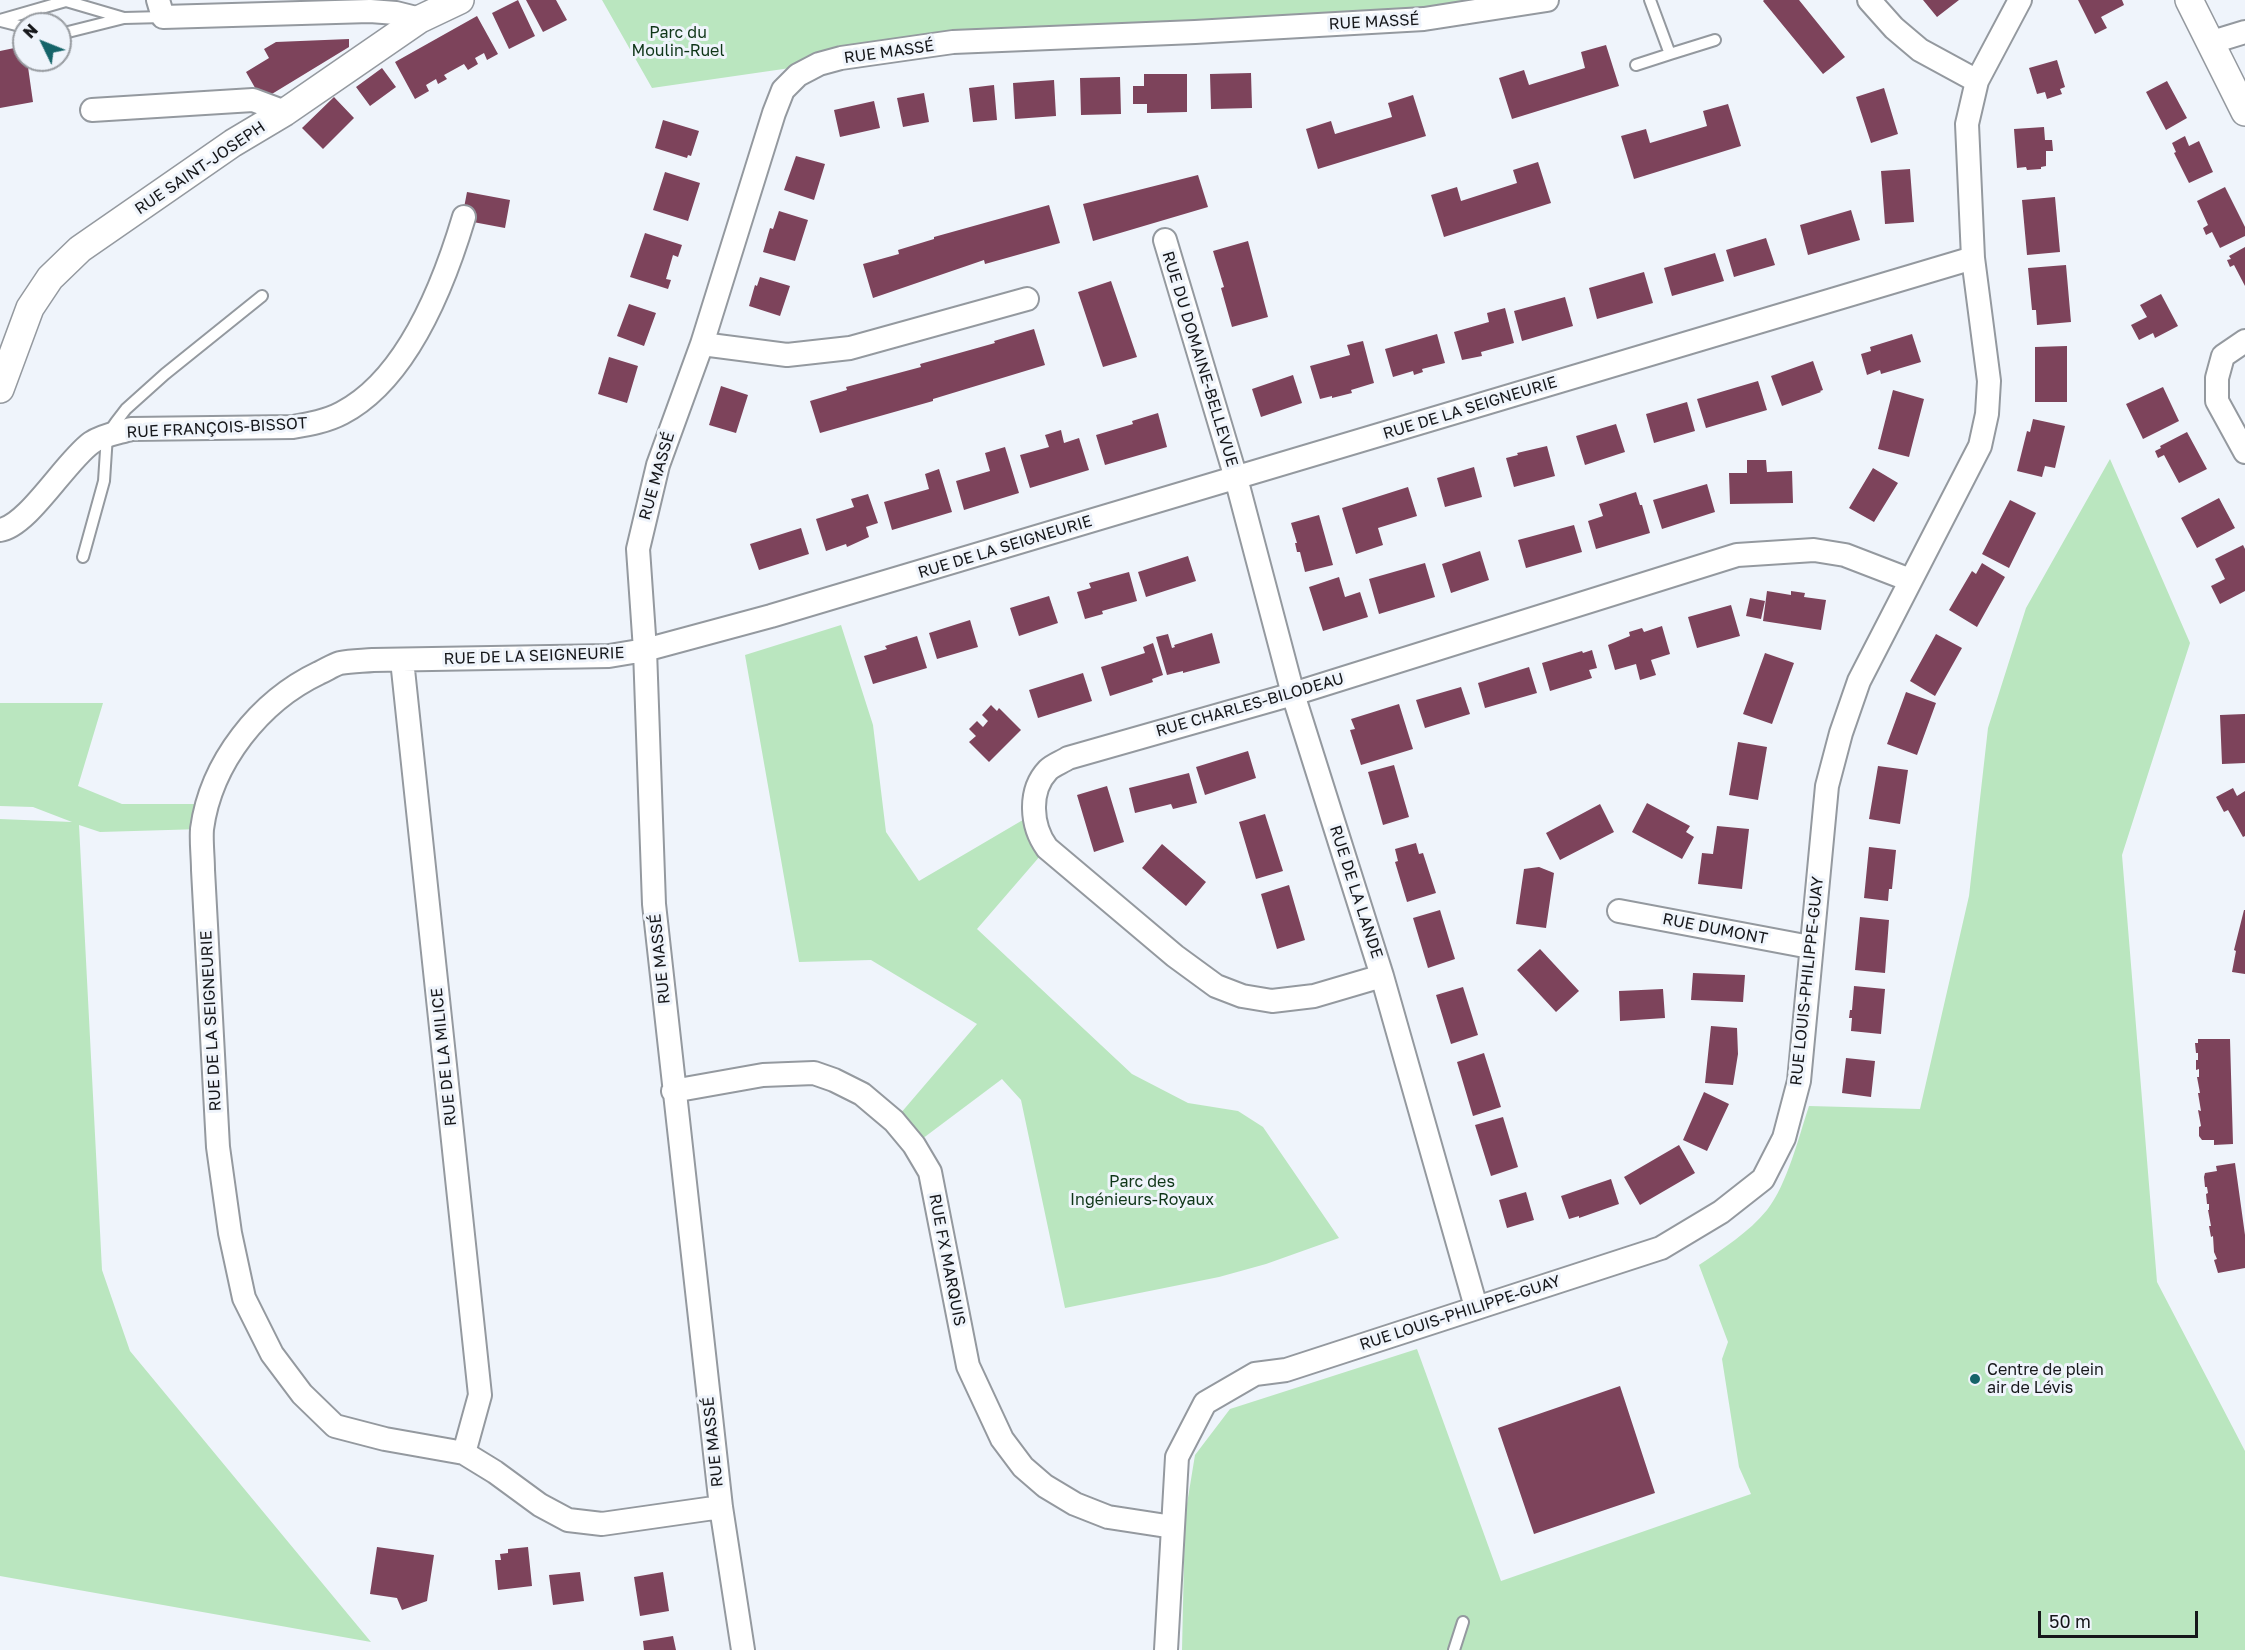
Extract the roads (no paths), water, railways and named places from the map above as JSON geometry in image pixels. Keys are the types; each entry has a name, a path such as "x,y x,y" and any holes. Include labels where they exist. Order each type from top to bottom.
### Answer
{"street":[{"name":"RUE SAINT-JOSEPH","path":"0,389 30,308 50,278 80,249 233,143 285,112 420,19 460,0"},
{"name":"RUE MASSÉ","path":"743,1650 721,1507 654,904 645,650 638,549 658,465 702,344 783,90 798,75 819,64 841,58 953,42 1195,33 1424,19 1547,0"},
{"path":"1869,0 1894,28 1920,50 1977,81"},
{"name":"RUE LOUIS-PHILIPPE-GUAY","path":"1167,1650 1177,1457 1205,1403 1255,1374 1286,1370 1661,1248 1721,1212 1763,1179 1784,1138 1799,1081 1827,786 1841,733 1859,681 1980,446 1987,414 1989,381 1973,258 1967,124 1977,81 2020,0"},
{"path":"2189,0 2245,112"},
{"path":"161,8 370,11 396,13 420,19"},
{"path":"2209,43 2245,32"},
{"path":"92,110 252,100 285,112"},
{"name":"RUE FRANÇOIS-BISSOT","path":"0,530 20,521 78,456 92,443 107,435 141,429 293,427 332,417 359,402 400,358 418,330 438,290 464,217"},
{"name":"RUE DU DOMAINE-BELLEVUE","path":"1165,240 1236,478"},
{"name":"RUE DE LA SEIGNEURIE","path":"721,1507 602,1524 568,1520 540,1505 465,1453 385,1439 335,1426 302,1394 272,1354 244,1298 230,1233 218,1147 202,829 211,791 226,758 249,727 274,702 303,680 339,664 373,660 609,656 645,650 771,616 1973,258"},
{"path":"702,344 787,355 826,352 850,348 1027,299"},
{"path":"2245,340 2223,356 2217,378 2217,401 2245,452"},
{"name":"RUE DE LA LANDE","path":"1236,478 1293,694 1383,976 1476,1307"},
{"name":"RUE CHARLES-BILODEAU","path":"1383,976 1314,996 1272,1001 1242,996 1216,986 1175,956 1058,858 1040,838 1033,814 1038,785 1048,768 1068,758 1293,694 1737,555 1814,550 1845,555 1910,580"},
{"name":"RUE DE LA MILICE","path":"402,660 480,1395 465,1453"},
{"name":"RUE DUMONT","path":"1619,911 1810,947"},
{"name":"RUE FX MARQUIS","path":"673,1091 763,1076 814,1073 862,1094 894,1121 914,1145 930,1172 968,1366 1002,1439 1023,1467 1038,1480 1075,1504 1108,1517 1173,1527"}],"lane":[{"path":"1650,0 1670,54"},
{"path":"0,21 66,1 124,18"},
{"path":"72,30 161,8"},
{"path":"1636,65 1715,40"},
{"name":"RUE FRANÇOIS-BISSOT","path":"83,557 104,481 107,435 126,409 165,374 262,296"},
{"path":"1454,1650 1463,1622"}],"place":[{"name":"Centre de plein air de Lévis","path":"1975,1379"}],"park label":[{"name":"Parc du Moulin-Ruel","path":"678,42"},
{"name":"Parc des Ingénieurs-Royaux","path":"1142,1191"}]}
